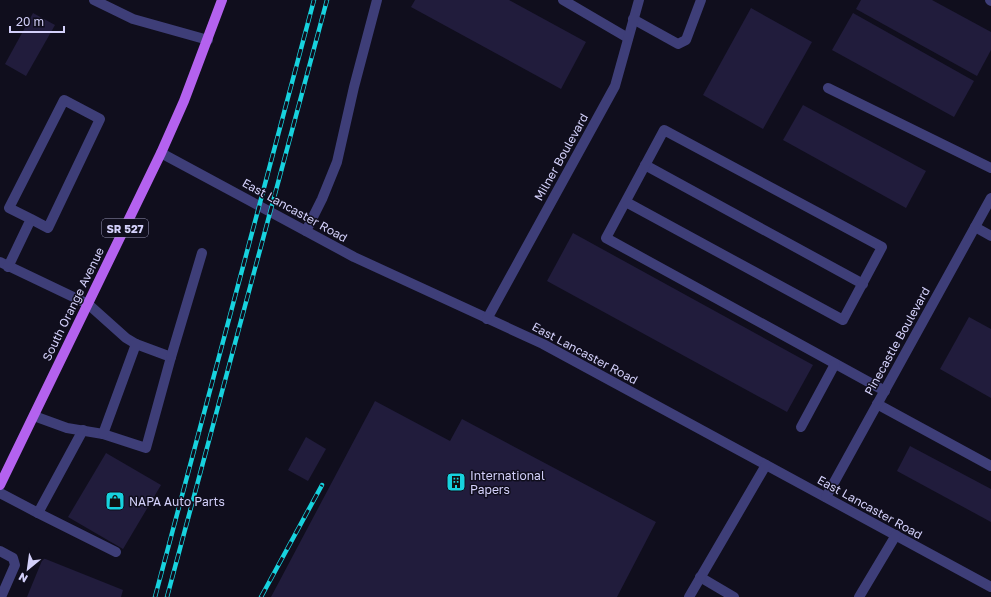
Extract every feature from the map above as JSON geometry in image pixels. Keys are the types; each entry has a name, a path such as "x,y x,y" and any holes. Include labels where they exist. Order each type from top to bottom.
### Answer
{"main road":[{"name":"South Orange Avenue","path":"0,485 162,153 208,40 222,0"}],"street":[{"path":"94,0 133,19 208,40"},
{"path":"306,231 322,199 337,162 354,87 377,0"},
{"path":"563,0 628,38"},
{"name":"Milner Boulevard","path":"487,319 615,86 639,0"},
{"path":"633,19 678,44 686,40 701,0"},
{"path":"828,88 991,168"},
{"path":"64,100 100,120 48,228 31,220 9,208 64,100"},
{"path":"626,202 843,320 882,248 664,130 606,238 885,390"},
{"name":"East Lancaster Road","path":"162,153 354,257 542,344 991,587"},
{"path":"645,165 863,284"},
{"name":"Pinecastle Boulevard","path":"826,497 991,198"},
{"path":"31,220 4,264 88,304 116,329 136,344 171,357"},
{"path":"975,227 991,236"},
{"path":"34,416 67,428 103,434 146,448 202,252"},
{"path":"103,434 136,344"},
{"path":"801,427 835,364"},
{"path":"878,404 991,466"},
{"path":"38,512 83,430"},
{"path":"688,597 766,465"},
{"path":"0,493 116,552"},
{"path":"859,597 896,535"},
{"path":"0,551 13,558 15,565 1,597"},
{"path":"700,577 734,597"}],"building":[{"path":"415,0 509,0 586,42 561,89 411,7"},
{"path":"861,0 932,0 991,32 991,50 977,76 856,9"},
{"path":"751,8 812,42 763,129 703,95"},
{"path":"33,13 55,25 26,76 5,64"},
{"path":"853,13 974,81 954,117 832,50"},
{"path":"803,105 926,171 906,208 783,140"},
{"path":"573,233 813,365 787,412 547,281"},
{"path":"969,317 991,329 991,398 940,369"},
{"name":"International Papers","path":"375,401 450,441 462,419 656,522 617,597 271,597"},
{"path":"306,437 326,449 308,481 288,470"},
{"path":"910,446 991,489 991,522 897,471"},
{"name":"NAPA Auto Parts","path":"106,453 161,485 123,549 68,517"},
{"path":"43,558 123,590 121,597 27,597"}],"railway":[{"path":"155,597 314,0"},
{"path":"167,597 327,0"},
{"path":"261,597 322,485"}],"place":[{"name":"International Papers","path":"456,482"},
{"name":"NAPA Auto Parts","path":"115,501"}]}
